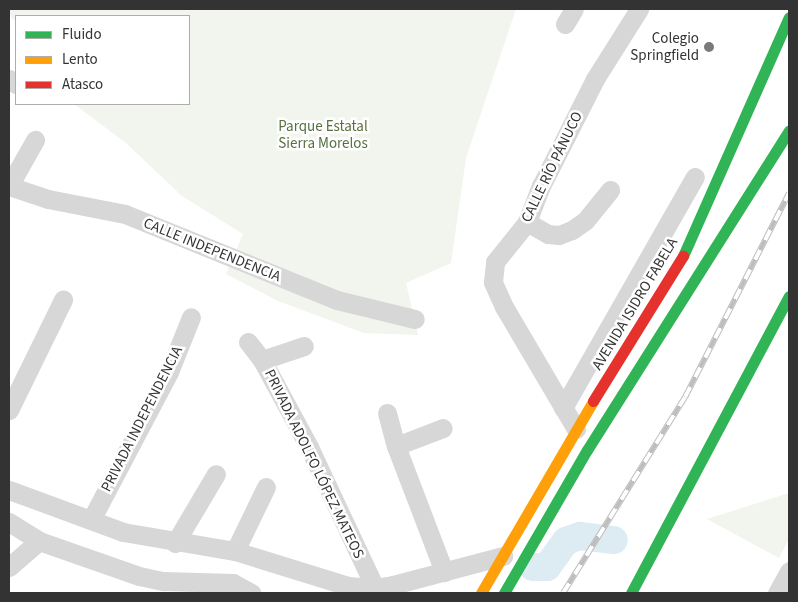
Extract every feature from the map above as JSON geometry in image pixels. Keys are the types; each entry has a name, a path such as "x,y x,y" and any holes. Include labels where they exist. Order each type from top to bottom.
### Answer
{"main road":[{"name":"AVENIDA ISIDRO FABELA","path":"481,593 576,429 685,253 789,17"},
{"path":"504,593 587,450 789,131"},
{"path":"631,593 789,296"}],"street":[{"name":"CALLE RÍO PÁNUCO","path":"576,429 493,282 495,262 527,222 545,177 594,79 639,9"},
{"path":"9,186 35,140"},
{"path":"563,408 695,177"},
{"name":"CALLE INDEPENDENCIA","path":"9,186 48,199 125,214 337,300 415,320"},
{"path":"527,222 548,234 559,235 572,230 585,221 610,190"},
{"path":"9,410 63,300"},
{"name":"PRIVADA INDEPENDENCIA","path":"91,520 169,372 190,317"},
{"name":"PRIVADA ADOLFO LÓPEZ MATEOS","path":"248,342 262,360 309,447 375,588"},
{"path":"262,360 304,346"},
{"path":"388,413 396,446 444,572"},
{"path":"396,446 443,428"},
{"path":"175,543 216,474"},
{"path":"235,551 266,487"},
{"path":"9,490 123,532 175,543 235,551 332,582 375,588 503,556"},
{"path":"9,522 39,540 139,576 163,581 233,583 251,593"},
{"path":"9,567 39,540"},
{"path":"777,593 789,571"}],"green space":[{"name":"Parque Estatal Sierra Morelos","path":"9,9 516,9 466,158 451,263 406,283 418,335 364,333 278,301 226,274 243,234 182,196 126,143 75,105 190,105 190,15 15,15 15,21 9,15"},
{"path":"789,493 789,539 779,558 707,519"}],"waterway":[{"path":"533,567 547,567 566,541 580,536 614,540"}],"railway":[{"path":"563,593 685,397 789,193"}],"traffic: fast":[{"path":"683,256 789,17"},
{"path":"504,593 587,450 789,131"},
{"path":"631,593 789,296"}],"traffic: slow":[{"path":"481,593 593,401"}],"traffic: jam":[{"path":"593,401 683,256"}],"place":[{"name":"Colegio Springfield","path":"709,47"}]}
